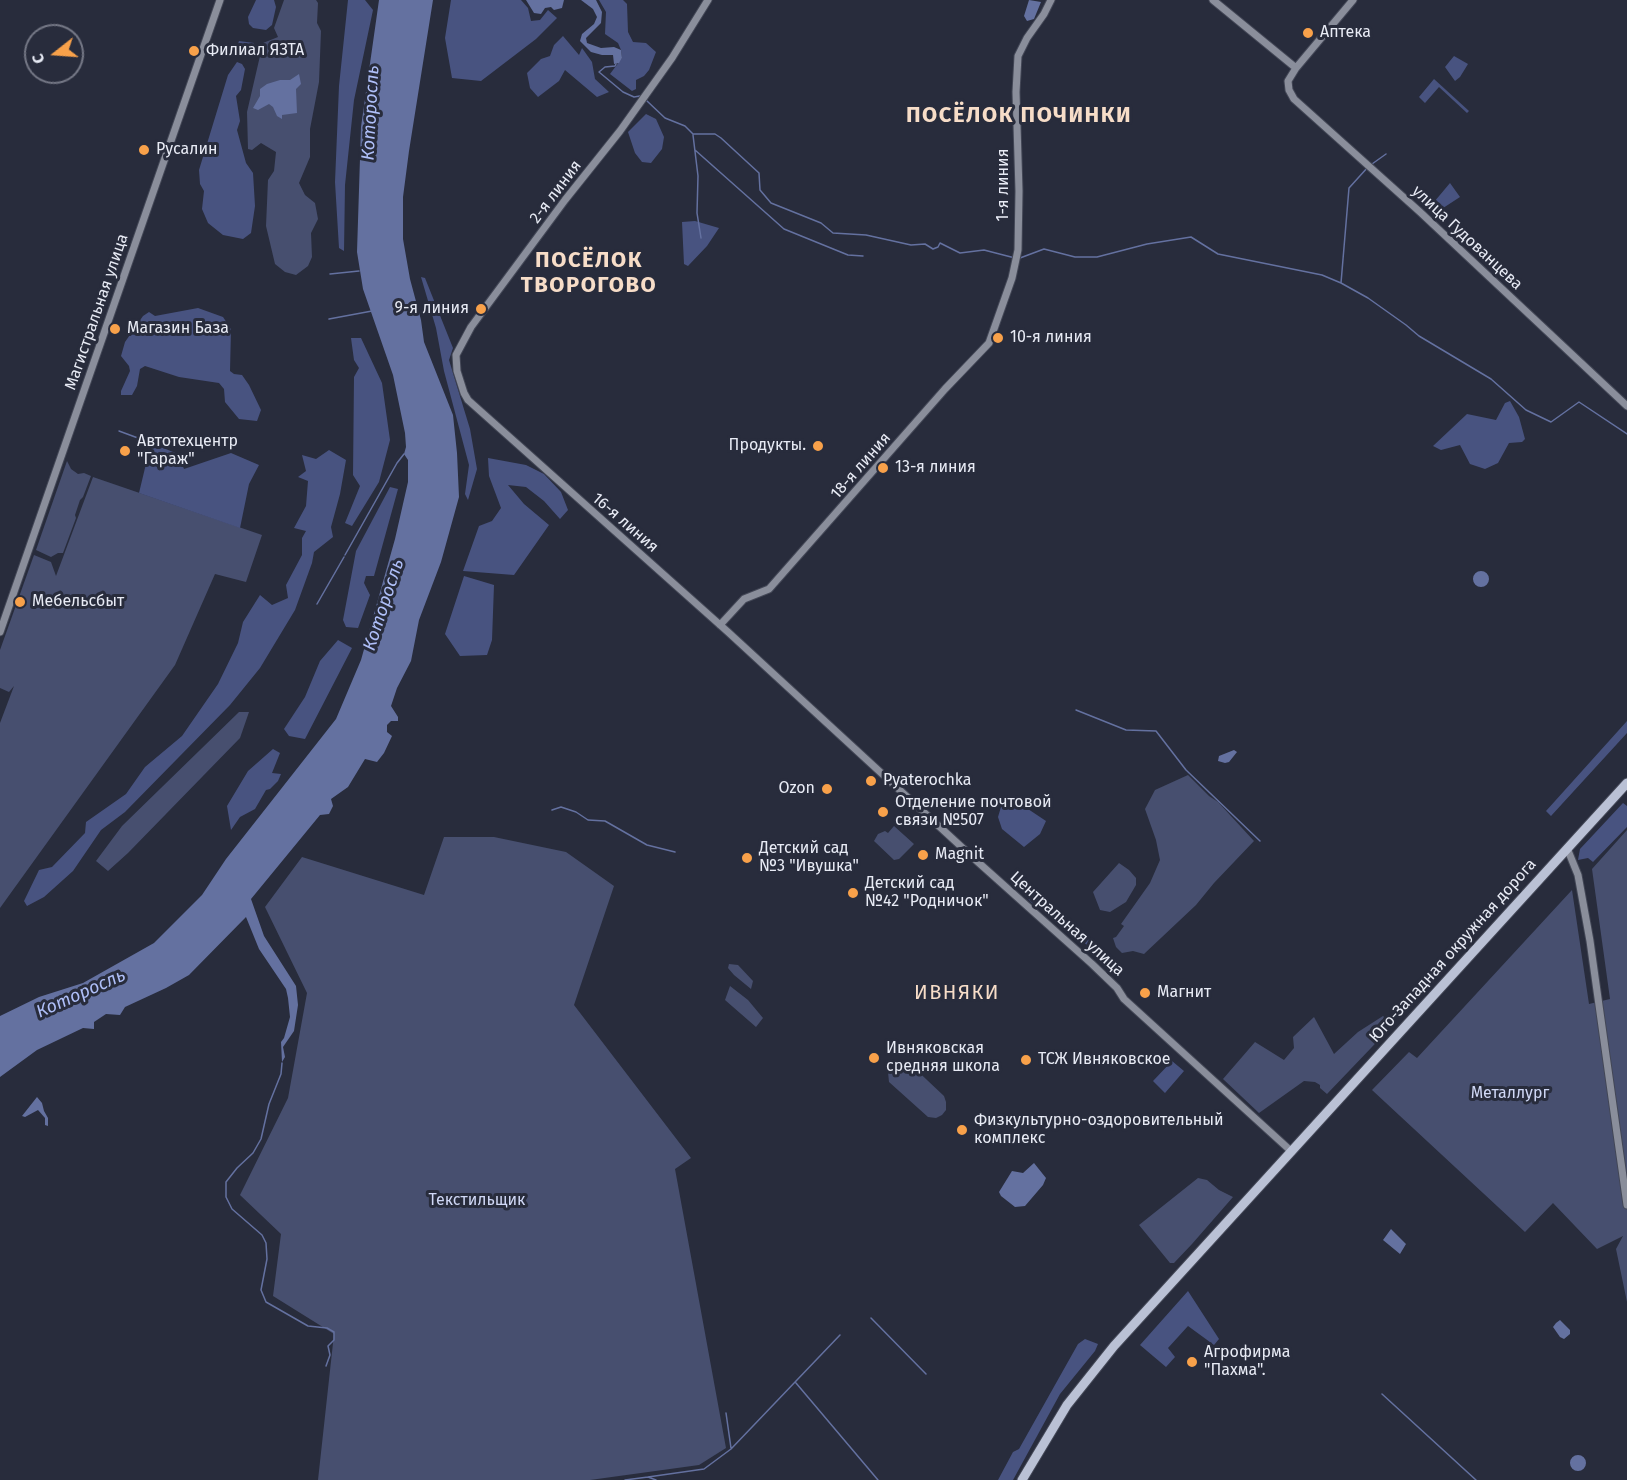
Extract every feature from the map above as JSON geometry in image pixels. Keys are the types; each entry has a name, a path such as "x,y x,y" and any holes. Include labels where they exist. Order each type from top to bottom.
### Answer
{"highway":[{"name":"Юго-Западная окружная дорога","path":"1291,1151 1627,783"},
{"path":"1022,1480 1059,1418 1094,1368 1291,1151"}],"street":[{"name":"Магистральная улица","path":"0,632 220,0"},
{"name":"2-я линия","path":"471,327 621,131 672,58 708,0"},
{"name":"1-я линия","path":"1001,306 1012,278 1016,258 1019,214 1016,92 1018,56 1051,0"},
{"path":"1213,0 1296,68 1353,0"},
{"name":"улица Гудованцева","path":"1296,68 1288,81 1289,90 1294,99 1420,212 1627,406"},
{"name":"18-я линия","path":"720,625 744,599 769,589 945,389 989,343 1001,306"},
{"name":"16-я линия","path":"471,327 458,349 456,362 459,380 468,400 823,719"},
{"name":"Центральная улица","path":"823,719 1092,964 1117,988 1124,999 1291,1151"},
{"path":"1567,848 1578,875 1590,942 1627,1205"}],"green space":[{"path":"284,0 316,0 318,3 317,23 321,31 319,82 310,129 310,157 299,183 305,195 315,203 318,219 311,233 312,257 308,266 296,275 285,272 275,264 266,226 268,180 274,171 276,152 261,143 252,150 248,149 247,112 263,43 278,37 274,28"},
{"path":"67,461 71,469 78,474 84,473 91,476 80,500 63,553 51,557 36,550"},
{"path":"93,477 262,535 246,582 215,574 175,665 0,908 0,723 14,686 9,692 0,688 0,650 34,555 51,562 56,576"},
{"path":"239,712 249,712 240,738 108,871 96,861 122,826"},
{"path":"1188,775 1218,802 1254,841 1196,905 1144,954 1133,951 1122,953 1116,947 1113,938 1124,926 1121,924 1150,883 1160,860 1156,840 1145,809 1155,790"},
{"path":"894,826 914,844 899,859 894,860 874,841 878,834 885,831 888,833"},
{"name":"Металлург","path":"1627,830 1627,1302 1616,1249 1623,1236 1597,1249 1553,1203 1525,1232 1372,1090 1409,1052 1417,1058 1572,890 1589,1004 1610,999 1592,869"},
{"name":"Текстильщик","path":"444,837 494,837 566,852 614,886 574,1005 691,1158 675,1169 726,1448 699,1465 590,1480 318,1480 334,1334 273,1296 281,1234 240,1195 288,1098 307,993 265,907 302,857 424,895"},
{"path":"1119,863 1136,878 1136,885 1126,902 1110,912 1100,910 1093,892"},
{"path":"729,964 738,965 753,981 751,989 734,975 728,968"},
{"path":"730,986 748,1000 763,1018 756,1027 725,1000"},
{"path":"1383,1016 1393,1025 1327,1094 1315,1082 1304,1081 1259,1113 1223,1079 1255,1042 1284,1060 1294,1048 1293,1037 1314,1017 1334,1054 1358,1032"},
{"path":"898,1062 909,1063 944,1096 946,1110 942,1115 936,1118 928,1117 889,1082 888,1072"},
{"path":"1198,1178 1207,1180 1219,1190 1233,1197 1174,1263 1170,1263 1139,1225"}],"shaded area":[{"path":"256,0 274,0 276,7 272,25 266,30 253,28 249,24 248,17"},
{"path":"348,0 365,0 373,10 354,100 345,185 344,251 339,248 335,182 339,86"},
{"path":"451,0 521,0 528,8 531,21 540,20 548,10 557,18 536,39 481,81 452,78 445,38"},
{"path":"599,0 623,0 627,4 628,32 633,42 646,43 656,52 649,70 636,80 636,89 632,91 610,74 622,58 621,50 618,43 605,34 606,12"},
{"path":"563,36 579,55 582,48 592,62 595,79 609,92 597,97 565,70 559,81 538,97 530,88 527,73 541,59 550,56 554,45"},
{"path":"239,41 254,43 252,55 236,57 235,52"},
{"path":"1454,56 1468,64 1455,81 1445,67"},
{"path":"237,62 245,69 241,90 236,96 240,121 237,130 246,163 253,173 255,206 251,233 243,239 223,235 208,223 202,209 204,191 200,184 199,170 228,75"},
{"path":"1434,79 1469,111 1467,113 1439,87 1425,103 1419,97"},
{"path":"646,114 656,119 664,137 662,149 651,163 642,162 635,153 628,132"},
{"path":"1450,183 1460,197 1437,212 1429,208"},
{"path":"695,221 719,228 707,246 688,266 684,264 682,222"},
{"path":"421,277 425,278 453,348 449,360 470,429 477,469 468,500 465,494 469,465 444,371 436,328"},
{"path":"198,308 223,317 231,329 230,371 242,375 249,385 261,410 257,421 239,419 225,402 224,389 219,383 179,377 145,366 140,369 137,386 132,395 121,395 130,371 121,356 125,342 143,316 149,312 155,316"},
{"path":"351,338 361,338 382,383 390,440 379,482 352,526 345,523 360,486 353,475 354,377 359,368 354,360"},
{"path":"1510,401 1519,417 1525,439 1522,442 1509,443 1498,463 1485,469 1470,464 1460,445 1441,450 1433,446 1467,414 1496,420 1505,403"},
{"path":"151,443 178,454 184,469 231,453 259,465 249,484 240,528 139,493"},
{"path":"329,450 346,460 331,527 333,537 314,552 295,610 260,668 230,705 125,812 101,830 73,871 44,897 27,906 24,901 39,870 52,867 85,833 86,822 126,794 145,767 182,736 218,684 238,643 243,622 260,595 272,605 288,598 286,585 302,555 302,538 306,531 294,528 306,506 308,481 298,477 306,471 302,455 316,459"},
{"path":"488,458 526,465 544,474 561,492 568,510 560,519 544,501 526,487 508,485 524,504 549,525 514,575 463,571 479,526 492,521 501,508 489,476"},
{"path":"390,487 398,489 374,576 366,576 364,583 370,595 358,628 346,627 343,620 356,551"},
{"path":"464,576 494,585 492,640 487,655 460,656 445,634"},
{"path":"338,640 352,648 305,739 289,736 284,729 305,697 320,661"},
{"path":"1627,721 1627,733 1551,816 1546,811"},
{"path":"273,749 280,753 272,773 281,774 278,781 266,790 255,809 240,817 231,830 227,806 248,771"},
{"path":"1004,797 1013,799 1046,821 1040,834 1024,847 1002,829 998,817"},
{"path":"1623,803 1627,806 1627,827 1593,862 1588,858 1578,860 1580,849"},
{"path":"1020,877 1042,898 1036,905 1014,884"},
{"path":"1065,921 1107,956 1101,955 1069,932 1062,925"},
{"path":"1172,1061 1184,1071 1165,1093 1153,1081"},
{"path":"1188,1291 1219,1339 1214,1345 1188,1326 1168,1348 1175,1357 1166,1367 1140,1345"},
{"path":"1085,1339 1098,1344 1095,1351 1060,1394 1013,1480 998,1480 1013,1452 1019,1449 1078,1344"}],"water":[{"name":"Которосль","path":"379,0 433,0 403,197 403,239 424,342 453,415 459,497 441,562 419,620 411,661 397,688 391,706 398,721 391,721 387,725 387,732 392,736 384,753 377,762 365,759 348,787 331,799 333,806 329,814 320,815 251,899 264,936 296,986 298,1005 294,1031 283,1047 285,1057 282,1062 281,1042 290,1017 286,989 259,949 246,917 189,975 125,1007 120,1015 106,1014 94,1022 94,1029 83,1028 37,1050 0,1077 0,1016 39,997 83,983 154,943 202,895 226,859 336,719 361,660 395,539 408,482 408,460 404,454 405,433 393,375 363,289 357,252 361,127"},
{"path":"526,0 564,0 562,8 554,10 551,7 545,8 541,14 534,13"},
{"path":"581,0 596,0 602,12 601,23 586,38 587,43 601,48 614,47 621,50 622,58 619,63 614,64 613,55 591,52 580,41 582,34 594,24 597,17 593,9"},
{"path":"1029,0 1041,2 1034,19 1027,21 1024,16"},
{"path":"299,74 301,84 296,89 297,113 282,115 282,119 277,116 269,104 258,110 253,108 260,96 260,89 280,80 290,80"},
{"path":"1481,571 1487,573 1489,579 1487,585 1481,587 1475,585 1473,579 1475,573"},
{"path":"1234,750 1237,752 1229,762 1218,761 1219,756"},
{"path":"37,1097 48,1118 48,1126 45,1125 45,1118 38,1110 25,1117 22,1116"},
{"path":"1034,1163 1046,1178 1043,1185 1025,1206 1015,1207 999,1192 1012,1171 1023,1173"},
{"path":"1391,1229 1406,1244 1400,1254 1383,1240"},
{"path":"1560,1320 1570,1330 1570,1334 1564,1339 1553,1327"},
{"path":"1575,1455 1581,1455 1586,1463 1584,1469 1575,1471 1570,1466 1570,1460"}],"waterway":[{"path":"616,64 605,67 599,72 623,92 634,97 640,96"},
{"path":"647,101 665,118 685,126 693,134 715,134 721,138 759,173 760,190 771,203 821,223 833,233 866,235 911,245 925,244 933,249 940,243 960,253 984,250 1015,258"},
{"path":"693,135 698,176 697,213 701,238"},
{"path":"695,150 784,229 848,255 863,256"},
{"path":"1372,164 1386,154"},
{"path":"1341,283 1349,188 1368,167"},
{"path":"1020,258 1044,249 1075,257 1097,257 1147,244 1191,237 1218,254 1322,275 1341,283 1368,298 1419,336 1491,379 1526,410 1551,422 1579,402 1627,434"},
{"path":"330,274 359,271"},
{"path":"329,319 372,311"},
{"path":"119,431 146,441"},
{"path":"345,555 404,454"},
{"path":"317,604 344,557"},
{"path":"1076,710 1126,730 1156,731 1186,770 1260,841"},
{"path":"552,810 561,807 576,812 588,820 605,821 647,845 675,852"},
{"path":"282,1063 281,1074 269,1104 261,1139 253,1153 226,1182 226,1197 232,1209 262,1235 266,1243 267,1259 261,1290 266,1302 308,1326 327,1328 334,1332 334,1340 328,1346 330,1355 326,1366"},
{"path":"871,1318 926,1374"},
{"path":"648,1477 704,1469 731,1449 840,1335"},
{"path":"796,1383 878,1480"},
{"path":"1382,1394 1476,1480"},
{"path":"726,1413 731,1448"},
{"path":"625,1480 648,1477 656,1480"}],"place":[{"name":"Аптека","path":"1308,33"},
{"name":"Филиал ЯЗТА","path":"194,51"},
{"name":"Русалин","path":"144,150"},
{"name":"9-я линия","path":"481,309"},
{"name":"Магазин База","path":"115,329"},
{"name":"10-я линия","path":"998,338"},
{"name":"Продукты.","path":"818,446"},
{"name":"Автотехцентр \"Гараж\"","path":"125,451"},
{"name":"13-я линия","path":"883,468"},
{"name":"Мебельсбыт","path":"20,602"},
{"name":"Pyaterochka","path":"871,781"},
{"name":"Ozon","path":"827,789"},
{"name":"Отделение почтовой связи №507","path":"883,812"},
{"name":"Magnit","path":"923,855"},
{"name":"Детский сад №3 \"Ивушка\"","path":"747,858"},
{"name":"Детский сад №42 \"Родничок\"","path":"853,893"},
{"name":"Магнит","path":"1145,993"},
{"name":"Ивняковская средняя школа","path":"874,1058"},
{"name":"ТСЖ Ивняковское","path":"1026,1060"},
{"name":"Физкультурно-оздоровительный комплекс","path":"962,1130"},
{"name":"Агрофирма \"Пахма\".","path":"1192,1362"}],"district":[{"name":"ПОСЁЛОК ПОЧИНКИ","path":"1019,116"},
{"name":"ПОСЁЛОК ТВОРОГОВО","path":"589,274"},
{"name":"ИВНЯКИ","path":"957,993"}]}
